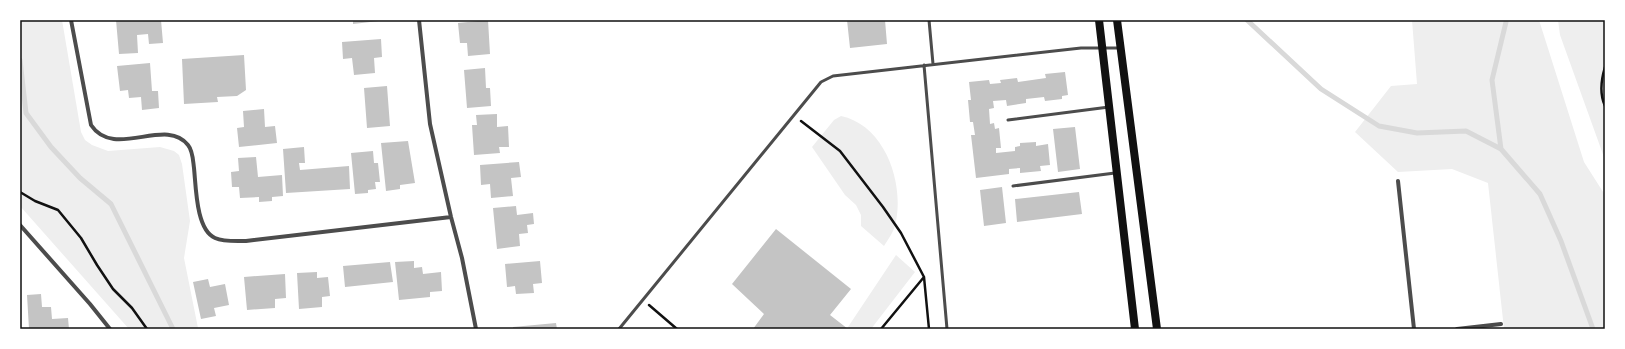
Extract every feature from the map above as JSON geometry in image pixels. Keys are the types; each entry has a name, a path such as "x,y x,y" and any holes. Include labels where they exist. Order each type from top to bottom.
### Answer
{"main road":[{"path":"1099,20 1135,329"},
{"path":"1117,20 1157,329"}],"street":[{"path":"71,20 91,125 96,133 113,140 171,135 182,138 190,147 198,207 204,229 215,238 246,241 451,217"},
{"path":"419,20 430,124 462,258 476,329"},
{"path":"1398,181 1414,329"},
{"path":"20,225 85,298 110,329"},
{"path":"1457,329 1501,324"}],"lane":[{"path":"929,20 933,64"},
{"path":"619,329 821,82 833,76 924,65 1102,47 1121,48"},
{"path":"924,65 948,329"},
{"path":"1008,120 1109,108"},
{"path":"1013,186 1117,173"}],"path":[{"path":"1605,67 1601,86 1605,106"},
{"path":"794,115 814,133 840,151 901,233 924,277 929,329"},
{"path":"20,192 35,201 58,210 81,238 97,266 113,289 132,308 147,329"},
{"path":"881,329 924,277"},
{"path":"643,300 677,329"}],"shaded area":[{"path":"20,20 62,20 81,132 85,140 92,145 108,151 160,147 174,151 179,155 182,164 190,221 184,258 198,328 200,329 129,329 20,206"},
{"path":"1412,20 1539,20 1584,162 1605,195 1605,329 1504,329 1488,183 1452,169 1398,172 1355,132 1391,86 1417,84"},
{"path":"1558,20 1605,20 1605,160 1560,35"},
{"path":"841,116 856,121 869,131 888,157 897,189 898,205 893,231 884,246 861,226 861,215 856,205 845,195 812,147 834,120"},
{"path":"896,255 915,272 871,329 851,329 848,327"}],"building":[{"path":"116,20 161,20 163,43 149,44 148,34 137,35 138,53 119,54"},
{"path":"353,20 379,20 379,21 353,24"},
{"path":"488,20 490,54 468,56 467,43 460,43 458,23"},
{"path":"847,20 885,20 887,44 850,48"},
{"path":"381,39 382,57 374,58 375,73 354,75 352,58 343,59 342,42"},
{"path":"244,55 246,90 237,96 217,97 218,102 184,104 182,59"},
{"path":"150,63 152,91 158,91 159,108 142,110 141,97 129,98 128,90 120,91 117,66"},
{"path":"485,68 486,88 490,88 491,106 467,108 464,70"},
{"path":"1065,72 1068,95 1062,96 1062,99 1045,101 1044,97 1026,99 1026,103 1007,106 1006,100 993,101 994,108 989,109 990,124 994,123 995,129 999,128 1001,148 996,148 996,153 1015,151 1015,147 1020,146 1020,143 1036,142 1036,146 1048,144 1050,165 1040,166 1041,171 1020,173 1020,168 1009,169 1009,174 976,178 971,135 975,135 973,122 970,122 968,100 971,100 969,82 989,80 990,84 1001,83 1000,80 1017,78 1018,82 1046,78 1045,74"},
{"path":"387,86 390,126 367,128 364,88"},
{"path":"264,109 265,127 275,126 277,143 239,147 237,128 244,127 243,111"},
{"path":"497,114 497,127 508,126 509,147 499,147 500,153 474,155 472,125 477,125 476,115"},
{"path":"1075,127 1080,169 1058,172 1053,129"},
{"path":"408,141 415,183 400,185 400,189 386,191 381,143"},
{"path":"304,147 305,163 299,163 300,170 349,166 350,189 286,193 283,149"},
{"path":"373,151 374,163 378,163 380,182 375,182 376,189 368,190 368,193 355,194 351,153"},
{"path":"256,157 258,177 282,175 283,196 272,197 272,201 259,202 259,197 240,198 239,187 232,187 231,172 239,171 238,158"},
{"path":"519,162 521,177 511,178 513,196 491,198 490,184 481,185 480,165"},
{"path":"1002,187 1006,223 984,226 980,190"},
{"path":"1079,192 1082,214 1017,222 1015,199"},
{"path":"516,206 517,215 533,213 534,224 527,225 528,233 519,234 520,246 497,249 493,208"},
{"path":"776,229 851,289 830,315 848,329 753,329 764,314 732,284"},
{"path":"414,261 414,268 422,267 423,274 441,272 442,291 430,292 430,297 399,300 395,262"},
{"path":"540,261 542,283 533,284 534,293 516,294 515,286 507,287 505,264"},
{"path":"390,262 393,282 345,287 343,266"},
{"path":"317,272 317,278 328,277 330,296 322,297 322,307 299,309 297,273"},
{"path":"285,274 286,298 275,299 275,308 247,310 244,277"},
{"path":"208,279 210,287 225,284 229,305 214,308 216,316 201,319 193,282"},
{"path":"41,294 42,307 51,307 52,319 68,318 69,329 29,329 27,295"},
{"path":"556,323 557,329 513,329 513,327"}],"waterway":[{"path":"1247,20 1321,89 1379,126 1417,133 1466,131 1501,149 1540,194 1561,241 1593,329"},
{"path":"1501,149 1492,80 1506,22"},
{"path":"20,60 26,113 51,147 80,178 111,204 173,329"}]}
